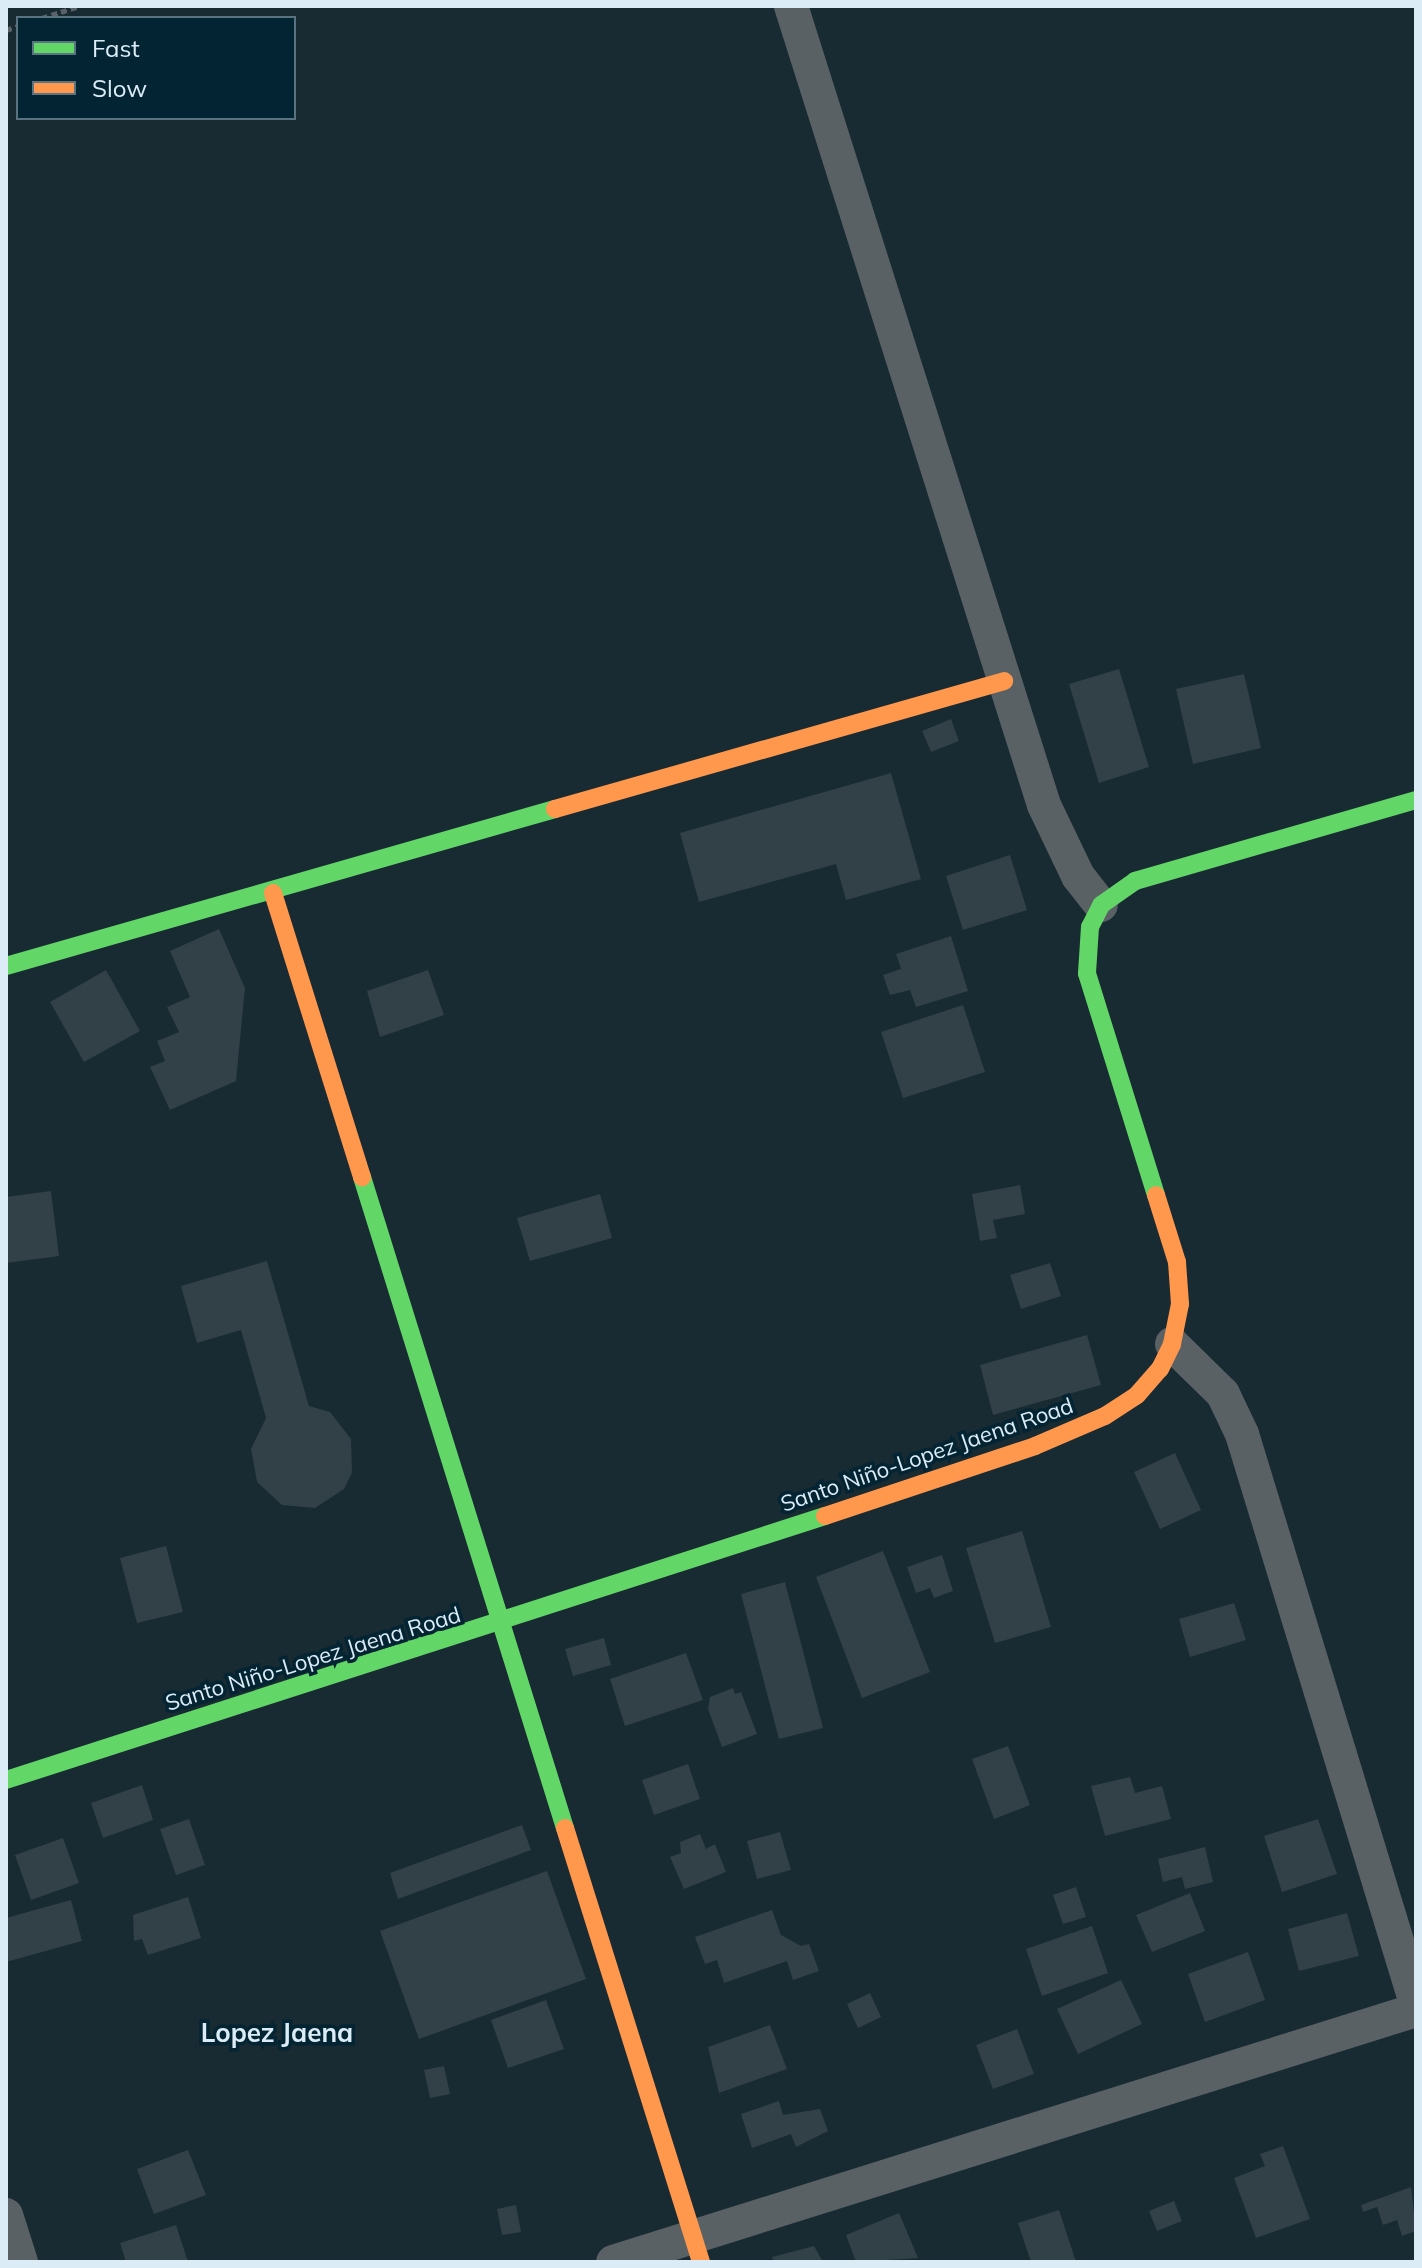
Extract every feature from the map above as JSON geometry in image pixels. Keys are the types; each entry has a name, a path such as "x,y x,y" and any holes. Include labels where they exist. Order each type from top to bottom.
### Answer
{"street":[{"path":"791,6 1057,840 1101,905 1126,886 1156,874 1416,800"},
{"path":"6,966 273,893 1004,681"},
{"path":"273,893 696,2249"},
{"name":"Santo Niño-Lopez Jaena Road","path":"6,1780 499,1625 1071,1433 1137,1395 1160,1369 1172,1344 1180,1304 1177,1262 1087,973 1090,927 1101,905"},
{"path":"1172,1344 1223,1394 1242,1434 1416,2003"},
{"path":"613,2262 696,2249 1416,2010"},
{"path":"6,2215 21,2262"}],"path":[{"path":"48,16 78,6"}],"building":[{"path":"1119,669 1149,767 1099,783 1069,684"},
{"path":"1244,674 1261,748 1193,764 1176,689"},
{"path":"951,719 959,741 931,752 922,731"},
{"path":"891,773 921,879 846,900 836,864 699,902 680,833"},
{"path":"1010,855 1027,910 963,930 946,876"},
{"path":"219,929 245,988 236,1081 170,1110 150,1067 165,1061 157,1041 179,1032 167,1007 190,997 170,951"},
{"path":"951,936 968,991 916,1007 910,990 890,995 883,975 901,969 896,954"},
{"path":"106,970 140,1031 84,1062 50,1002"},
{"path":"428,970 444,1015 380,1037 367,991"},
{"path":"963,1005 985,1072 903,1098 881,1032"},
{"path":"1020,1185 1025,1214 993,1220 997,1238 980,1241 972,1194"},
{"path":"51,1191 59,1256 6,1263 6,1197"},
{"path":"600,1194 612,1238 530,1261 517,1218"},
{"path":"267,1261 309,1406 330,1412 351,1439 352,1473 344,1489 315,1508 282,1505 257,1482 251,1449 266,1418 241,1330 197,1343 181,1286"},
{"path":"1050,1263 1061,1296 1021,1309 1010,1275"},
{"path":"1087,1335 1101,1385 993,1415 980,1365"},
{"path":"1175,1453 1201,1510 1160,1529 1134,1472"},
{"path":"1022,1531 1051,1627 995,1643 966,1548"},
{"path":"166,1546 183,1612 137,1623 120,1558"},
{"path":"883,1551 930,1672 862,1698 816,1577"},
{"path":"942,1555 953,1591 934,1598 930,1588 916,1593 907,1567"},
{"path":"785,1582 823,1728 779,1739 741,1594"},
{"path":"1234,1603 1246,1640 1190,1657 1179,1619"},
{"path":"604,1638 611,1665 573,1676 565,1649"},
{"path":"686,1653 703,1700 625,1726 610,1679"},
{"path":"733,1688 735,1694 741,1692 757,1734 722,1747 708,1709 710,1697"},
{"path":"1008,1746 1030,1805 994,1819 972,1759"},
{"path":"688,1764 700,1799 654,1815 642,1780"},
{"path":"1130,1777 1135,1793 1162,1786 1171,1819 1105,1836 1091,1786"},
{"path":"142,1785 153,1820 103,1838 91,1803"},
{"path":"189,1819 205,1865 176,1875 160,1829"},
{"path":"1318,1819 1337,1874 1282,1892 1264,1836"},
{"path":"522,1825 531,1850 398,1899 390,1873"},
{"path":"780,1832 791,1870 757,1879 747,1841"},
{"path":"700,1834 706,1849 715,1844 726,1872 684,1889 670,1857 681,1853 680,1842"},
{"path":"63,1838 79,1883 31,1900 15,1855"},
{"path":"1205,1847 1213,1882 1185,1889 1182,1877 1163,1882 1158,1859"},
{"path":"547,1871 586,1979 419,2039 380,1931"},
{"path":"1076,1887 1086,1917 1063,1924 1053,1895"},
{"path":"1190,1893 1205,1931 1152,1952 1136,1915"},
{"path":"188,1897 201,1938 148,1955 142,1939 134,1941 133,1915"},
{"path":"71,1900 82,1941 6,1962 6,1918"},
{"path":"772,1910 781,1935 801,1946 809,1944 819,1971 793,1980 787,1961 724,1983 717,1960 705,1964 695,1937"},
{"path":"1347,1913 1359,1956 1299,1971 1288,1929"},
{"path":"1092,1926 1108,1973 1042,1996 1026,1949"},
{"path":"1248,1952 1265,2000 1205,2022 1188,1974"},
{"path":"1121,1980 1142,2024 1078,2054 1057,2009"},
{"path":"870,1993 881,2017 858,2028 847,2004"},
{"path":"546,2000 564,2049 508,2068 491,2020"},
{"path":"770,2025 787,2069 719,2093 708,2047"},
{"path":"1017,2029 1034,2074 993,2089 976,2045"},
{"path":"444,2066 450,2094 430,2098 424,2070"},
{"path":"779,2101 783,2115 820,2109 828,2131 796,2147 791,2134 752,2148 741,2114"},
{"path":"1283,2146 1310,2219 1256,2238 1234,2178 1265,2166 1260,2154"},
{"path":"188,2150 206,2195 154,2214 137,2169"},
{"path":"1411,2187 1416,2231 1402,2236 1397,2220 1383,2225 1377,2207 1363,2212 1361,2205"},
{"path":"1174,2201 1182,2221 1157,2231 1149,2211"},
{"path":"516,2205 521,2232 502,2235 497,2209"},
{"path":"1059,2210 1076,2262 1031,2262 1018,2223"},
{"path":"899,2213 918,2258 856,2262 846,2235"},
{"path":"176,2225 188,2262 126,2262 120,2243"},
{"path":"814,2246 823,2262 774,2262 772,2257"}],"traffic: fast":[{"path":"1156,1195 1087,973 1090,927 1101,905 1135,881 1416,800"},
{"path":"6,966 555,809"},
{"path":"362,1177 565,1828"},
{"path":"6,1780 825,1516"}],"traffic: slow":[{"path":"555,809 1004,681"},
{"path":"273,893 362,1177"},
{"path":"825,1516 1035,1446 1105,1416 1137,1395 1160,1369 1172,1344 1180,1304 1177,1262 1156,1195"},
{"path":"565,1828 701,2262"}],"district":[{"name":"Lopez Jaena","path":"277,2033"}]}
